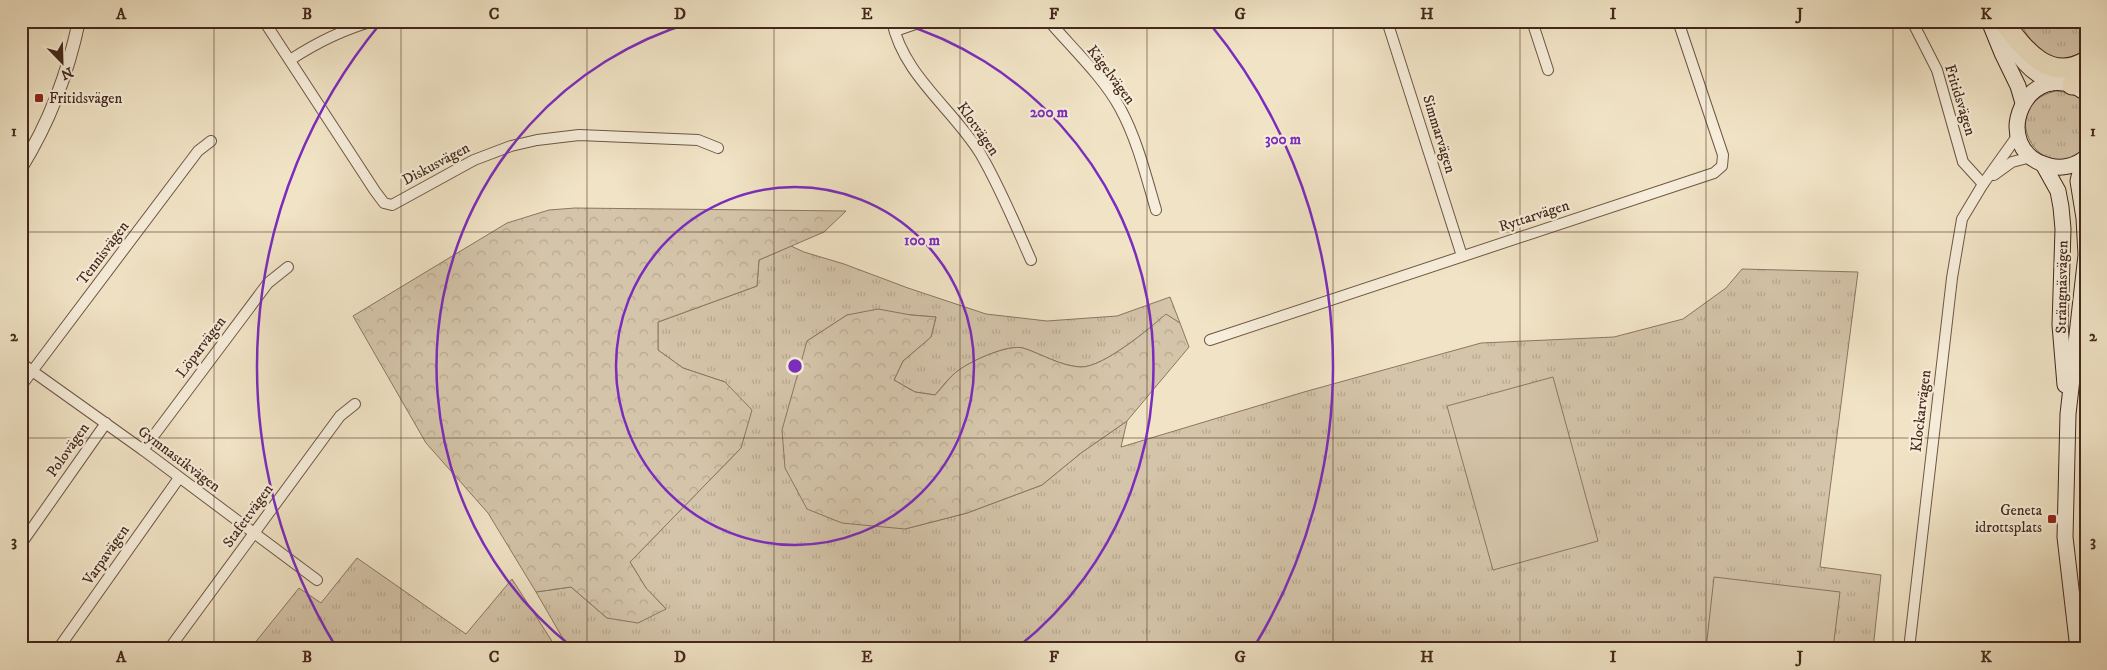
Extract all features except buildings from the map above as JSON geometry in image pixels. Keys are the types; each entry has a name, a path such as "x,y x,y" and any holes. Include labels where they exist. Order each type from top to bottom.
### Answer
{"highway":[{"path":"2000,22 2032,55 2047,65 2061,69 2070,69 2086,62"}],"main road":[{"path":"2000,22 2020,59 2036,74 2051,83"},
{"path":"2000,22 2002,53 2018,86 2023,102"},
{"path":"2018,136 2018,115 2023,102 2038,88 2051,83 2081,85"},
{"name":"Strängnäsvägen","path":"2018,136 2023,147 2037,160 2058,190 2063,229 2060,325 2068,414"},
{"path":"2037,160 2051,166 2068,166 2084,159"},
{"name":"Strängnäsvägen","path":"2078,649 2065,537 2068,414 2086,255 2084,218 2078,180 2084,159"}],"street":[{"path":"21,168 39,140 63,79 80,21"},
{"name":"Diskusvägen","path":"264,21 384,203 392,205 474,160 511,146 537,140 579,135 698,140 718,148"},
{"path":"290,60 323,40 374,21"},
{"path":"721,21 755,23"},
{"path":"893,26 924,21"},
{"name":"Kägelvägen","path":"1049,21 1103,84 1120,107 1132,133 1156,210"},
{"name":"Simmarvägen","path":"1386,21 1462,256"},
{"path":"1532,21 1548,70"},
{"name":"Ryttarvägen","path":"1210,340 1714,173 1722,166 1723,155 1678,21"},
{"name":"Fritidsvägen","path":"1912,21 1937,70 1964,162 1983,184"},
{"name":"Klotvägen","path":"893,26 901,51 917,76 979,152 996,183 1031,260"},
{"name":"Klockarvägen","path":"1909,649 1956,250 1962,219 1983,184 2018,136"},
{"name":"Tennisvägen","path":"21,386 198,151 211,140"},
{"name":"Klockarvägen","path":"1983,184 2012,162 2037,160"},
{"name":"Löparvägen","path":"143,450 268,283 288,267"},
{"name":"Gymnastikvägen","path":"21,363 143,450 317,580"},
{"name":"Stafettvägen","path":"169,649 340,416 355,404"},
{"name":"Polovägen","path":"21,544 106,423"},
{"name":"Varpavägen","path":"58,649 179,478"}],"green space":[{"path":"2019,21 2086,21 2086,50 2066,59 2052,57 2035,45"},
{"path":"2056,91 2071,93 2086,103 2086,149 2069,159 2053,160 2040,153 2030,141 2026,127 2028,112 2037,99"},
{"path":"575,208 846,211 824,232 759,260 757,286 658,322 658,350 683,368 725,382 752,410 741,448 630,562 646,588 666,609 638,623 607,618 571,587 536,592 488,513 426,443 353,316 507,223 549,210"},
{"path":"791,246 986,314 1047,321 1117,316 1170,297 1180,323 1166,315 1137,338 1101,361 1081,367 1073,366 1023,348 1008,348 965,366 952,375 935,395 915,392 894,380 903,361 931,337 936,317 847,315 807,341 905,529 967,513 1042,485 1081,453 1127,421 1121,447 1304,392 1481,343 1614,337 1683,319 1726,288 1742,269 1858,272 1820,567 1881,575 1873,649 569,649 536,592 571,587 607,618 666,609 646,588 630,562 741,448 725,382 683,368 658,350 658,322 757,286 759,260"},
{"path":"878,309 936,317 931,337 903,361 894,380 915,392 935,395 953,375 965,366 1008,348 1023,348 1073,366 1091,365 1102,361 1126,346 1166,314 1180,323 1189,347 1127,421 1081,453 1042,485 967,513 905,529 842,523 807,509 785,468 782,430 807,341 847,315"},
{"path":"1553,377 1598,541 1493,570 1447,406"},
{"path":"357,558 466,634 512,579 557,649 250,649 299,588 321,603"},
{"path":"1714,577 1840,592 1833,649 1706,649"}],"place":[{"name":"Fritidsvägen","path":"39,98"},
{"name":"Geneta idrottsplats","path":"2052,519"}]}
